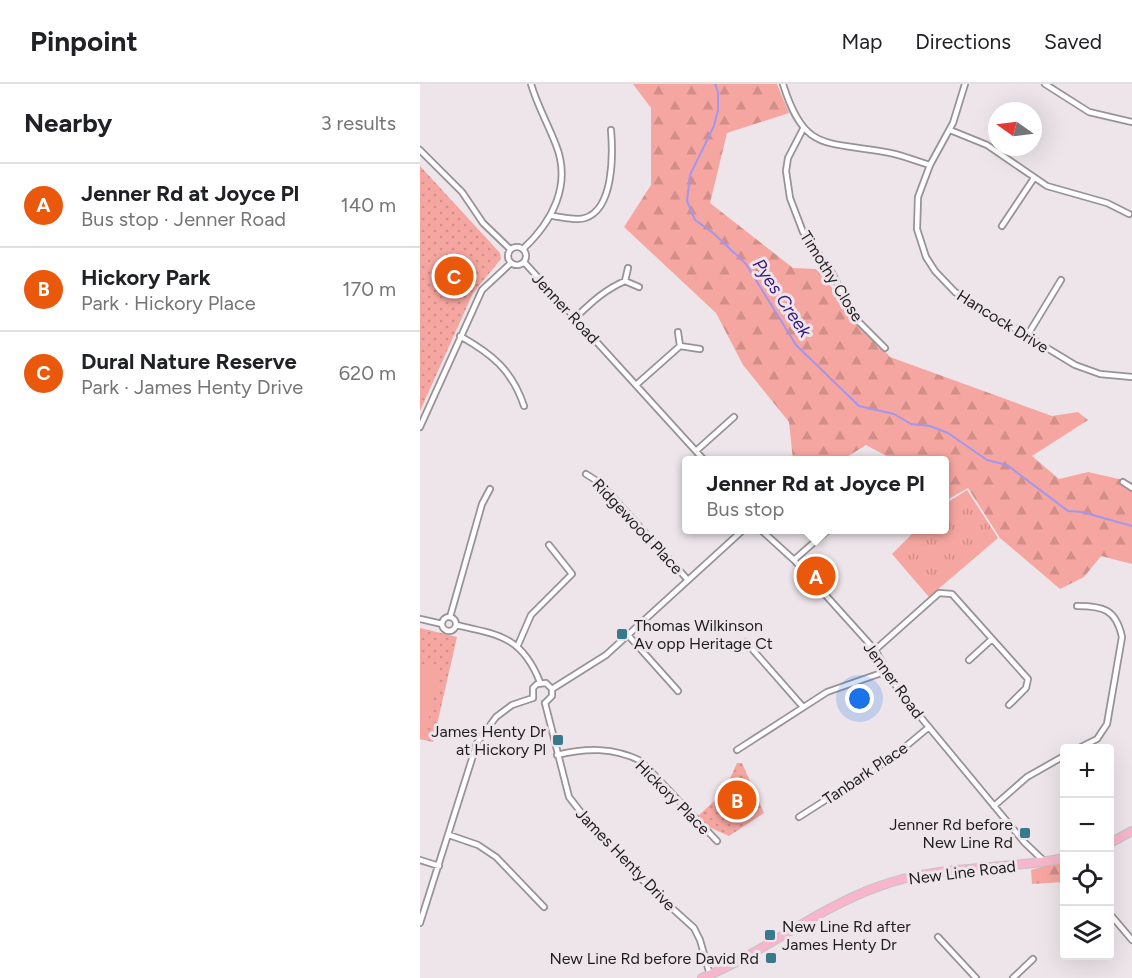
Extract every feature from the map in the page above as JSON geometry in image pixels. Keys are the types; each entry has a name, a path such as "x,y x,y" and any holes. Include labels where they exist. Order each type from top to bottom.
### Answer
{"main road":[{"path":"1114,841 1132,831"},
{"name":"New Line Road","path":"706,976 777,940 838,904 880,885 938,873 1060,859"}],"street":[{"path":"523,249 540,234 553,216 560,191 561,168 558,147 531,84"},
{"path":"783,84 790,107 803,129 826,143 887,152 930,165"},
{"name":"Hancock Drive","path":"965,84 950,130 930,165 918,197 916,215 921,244 926,257 934,271 955,292 1074,365 1100,374 1132,377"},
{"path":"1046,84 1089,112 1132,122"},
{"name":"Timothy Close","path":"803,129 788,158 786,171 790,198 803,232 832,273 855,318 885,348"},
{"path":"553,216 583,219 598,210 606,191 613,157 611,130"},
{"path":"950,130 987,146 1034,178 1062,192 1107,203 1129,214"},
{"path":"420,150 462,192 483,223 510,249"},
{"path":"1002,226 1034,178"},
{"path":"515,247 523,249 526,254 524,262 519,265 511,263 508,258 510,249 515,247"},
{"name":"Jenner Road","path":"524,262 700,456"},
{"path":"420,427 482,290 511,263"},
{"path":"625,281 628,268"},
{"path":"1027,336 1061,280"},
{"path":"575,318 603,291 625,281 639,287"},
{"path":"678,332 680,346"},
{"path":"460,336 485,350 507,373 516,383 524,406"},
{"path":"636,385 680,346"},
{"path":"680,346 700,349"},
{"path":"696,452 734,417"},
{"name":"Ridgewood Place","path":"586,474 600,483 688,580"},
{"path":"1123,482 1132,488"},
{"path":"442,624 450,617 482,504 490,489"},
{"path":"552,689 606,655 739,534"},
{"name":"Jenner Road","path":"765,534 794,560 875,650 899,691 1024,842 1045,862"},
{"path":"794,560 823,534"},
{"path":"518,645 531,615 572,574 549,545"},
{"path":"875,650 939,593 952,594 1028,679 1026,688 1009,705"},
{"path":"1077,606 1095,606 1107,611 1119,623 1122,637 1107,724 1097,739 1087,744"},
{"path":"450,617 455,621 456,626"},
{"path":"420,619 442,624 448,630 456,626 491,633 518,645 530,661 540,682"},
{"path":"628,635 678,691"},
{"path":"969,660 992,639"},
{"path":"746,642 803,707"},
{"path":"737,750 827,692 887,670"},
{"path":"420,923 477,743 486,728 512,705 533,698 545,703 552,696 552,689 546,683 540,682"},
{"path":"533,698 533,688 540,682"},
{"name":"James Henty Drive","path":"545,703 565,789 573,804 652,890 694,928 700,940 706,976"},
{"name":"Tanbark Place","path":"799,817 893,757 929,727"},
{"name":"Hickory Place","path":"556,755 577,750 603,750 630,755 641,761 717,841"},
{"path":"994,806 1027,777 1060,759"},
{"path":"449,835 478,845 496,857 544,907"},
{"path":"420,860 439,866"},
{"path":"1114,919 1132,940"},
{"path":"938,937 975,978"},
{"path":"1013,978 1033,959"}],"green space":[{"path":"633,84 777,84 789,113 727,133 710,203 793,268 816,269 890,357 1052,416 1078,412 1088,420 1032,456 1059,479 1088,472 1132,482 1132,564 1101,556 1084,577 1060,589 1000,538 968,488 949,499 949,456 887,456 866,445 848,456 793,456 789,422 743,365 716,313 624,227 651,185 651,108"},
{"path":"420,166 500,253 501,259 473,293 420,411"},
{"path":"967,490 998,538 929,597 892,554 912,534 949,534 949,501"},
{"path":"420,628 457,637 433,742 420,739"},
{"path":"420,664 441,671 423,740 420,739"},
{"path":"737,763 742,763 764,813 729,836 709,827 698,816 724,792"},
{"path":"1060,861 1060,882 1032,884 1031,870"}],"waterway":[{"name":"Pyes Creek","path":"715,84 718,92 718,110 714,126 690,175 687,201 695,220 712,232 746,264 796,345 859,406 894,414 911,424 930,426 948,433 987,460 1007,465 1068,511 1082,512 1132,526"}],"place":[{"name":"Dural Nature Reserve","path":"454,276"},
{"name":"Jenner Rd at Joyce Pl","path":"816,576"},
{"name":"Thomas Wilkinson Av opp Heritage Ct","path":"622,634"},
{"name":"James Henty Dr at Hickory Pl","path":"558,740"},
{"name":"Hickory Park","path":"737,800"},
{"name":"Jenner Rd before New Line Rd","path":"1025,833"},
{"name":"New Line Rd after James Henty Dr","path":"770,935"},
{"name":"New Line Rd before David Rd","path":"771,958"}]}
